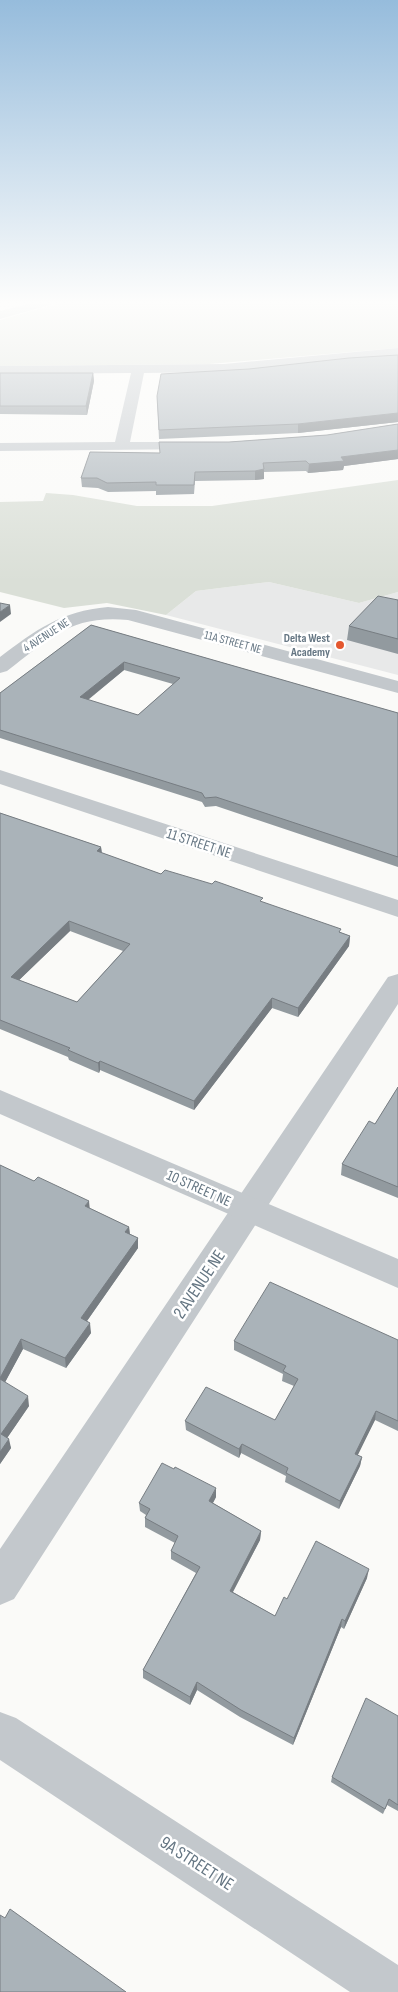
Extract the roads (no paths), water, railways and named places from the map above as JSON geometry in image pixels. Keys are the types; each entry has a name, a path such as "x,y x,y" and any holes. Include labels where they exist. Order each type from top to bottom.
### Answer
{"street":[{"path":"122,446 132,396"},
{"path":"0,447 210,446"},
{"name":"4 AVENUE NE","path":"0,667 61,622 97,612"},
{"name":"11A STREET NE","path":"97,612 129,614 398,687"},
{"name":"11 STREET NE","path":"0,777 398,909"},
{"name":"2 AVENUE NE","path":"0,1585 398,983"},
{"name":"10 STREET NE","path":"0,1101 398,1274"},
{"name":"9A STREET NE","path":"0,1734 394,1992"}],"place":[{"name":"Delta West Academy","path":"340,645"}]}
